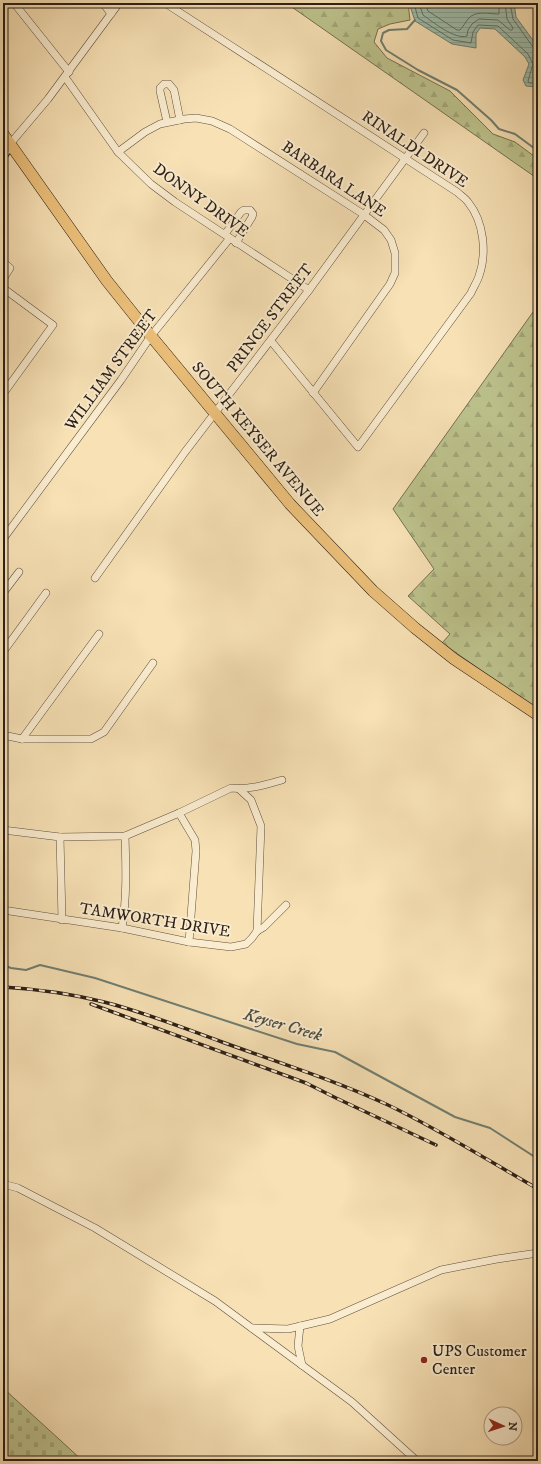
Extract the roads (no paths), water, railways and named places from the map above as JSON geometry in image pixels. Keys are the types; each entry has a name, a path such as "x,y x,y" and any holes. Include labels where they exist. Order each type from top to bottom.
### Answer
{"main road":[{"name":"SOUTH KEYSER AVENUE","path":"3,134 107,281 290,504 373,591 415,628 454,659 538,715"}],"street":[{"name":"DONNY DRIVE","path":"14,3 67,74 118,152 151,184 175,202 309,290"},
{"path":"103,3 111,14"},
{"path":"3,154 48,99 120,3"},
{"name":"RINALDI DRIVE","path":"165,3 406,157 457,192 468,203 477,217 483,240 482,264 479,277 471,293 358,447 313,393"},
{"path":"167,122 160,91 160,88 164,84 169,84 174,90 180,120"},
{"name":"BARBARA LANE","path":"118,152 145,132 160,124 196,118 212,121 230,128 363,214 384,230 391,240 395,253 395,273 390,284 313,393"},
{"name":"PRINCE STREET","path":"95,578 185,452 271,341 424,133"},
{"name":"WILLIAM STREET","path":"3,539 121,380 151,336 230,238"},
{"path":"3,262 10,268 3,279"},
{"path":"3,288 53,325 3,394"},
{"path":"271,341 313,393"},
{"path":"3,593 19,572"},
{"path":"3,652 46,593"},
{"path":"22,739 99,634"},
{"path":"3,735 22,739 92,739 104,732 153,663"},
{"path":"3,830 60,837 125,836 179,813 222,791 231,788 239,789 258,787 282,780"},
{"path":"239,789 251,800 261,826 257,931"},
{"path":"179,813 195,840 196,850 190,942"},
{"path":"122,928 126,908 127,870 125,836"},
{"path":"60,837 62,920"},
{"name":"TAMWORTH DRIVE","path":"3,910 122,928 190,942 231,947 246,944 257,931 264,927 286,905"},
{"path":"538,1105 538,1128"},
{"path":"3,1184 18,1188 95,1228 215,1301 352,1402 417,1461"},
{"path":"252,1328 288,1329 330,1319 441,1270 496,1259 538,1253"},
{"path":"300,1326 298,1346 302,1365"}],"water":[{"path":"410,3 514,3 516,17 538,47 538,87 526,86 523,80 529,64 525,57 495,29 480,28 476,34 476,48 452,44 415,21"}],"waterway":[{"path":"415,20 407,29 389,30 383,33 381,41 386,50 418,70 457,90 499,129 515,134 538,151"},
{"name":"Keyser Creek","path":"3,965 11,968 26,970 40,965 95,978 297,1044 335,1052 455,1117 490,1128 538,1159"}],"railway":[{"path":"3,987 67,994 134,1010 326,1079 388,1105 445,1135 538,1189"},
{"path":"91,1004 306,1083 436,1145"}],"place":[{"name":"UPS Customer Center","path":"424,1360"}]}
